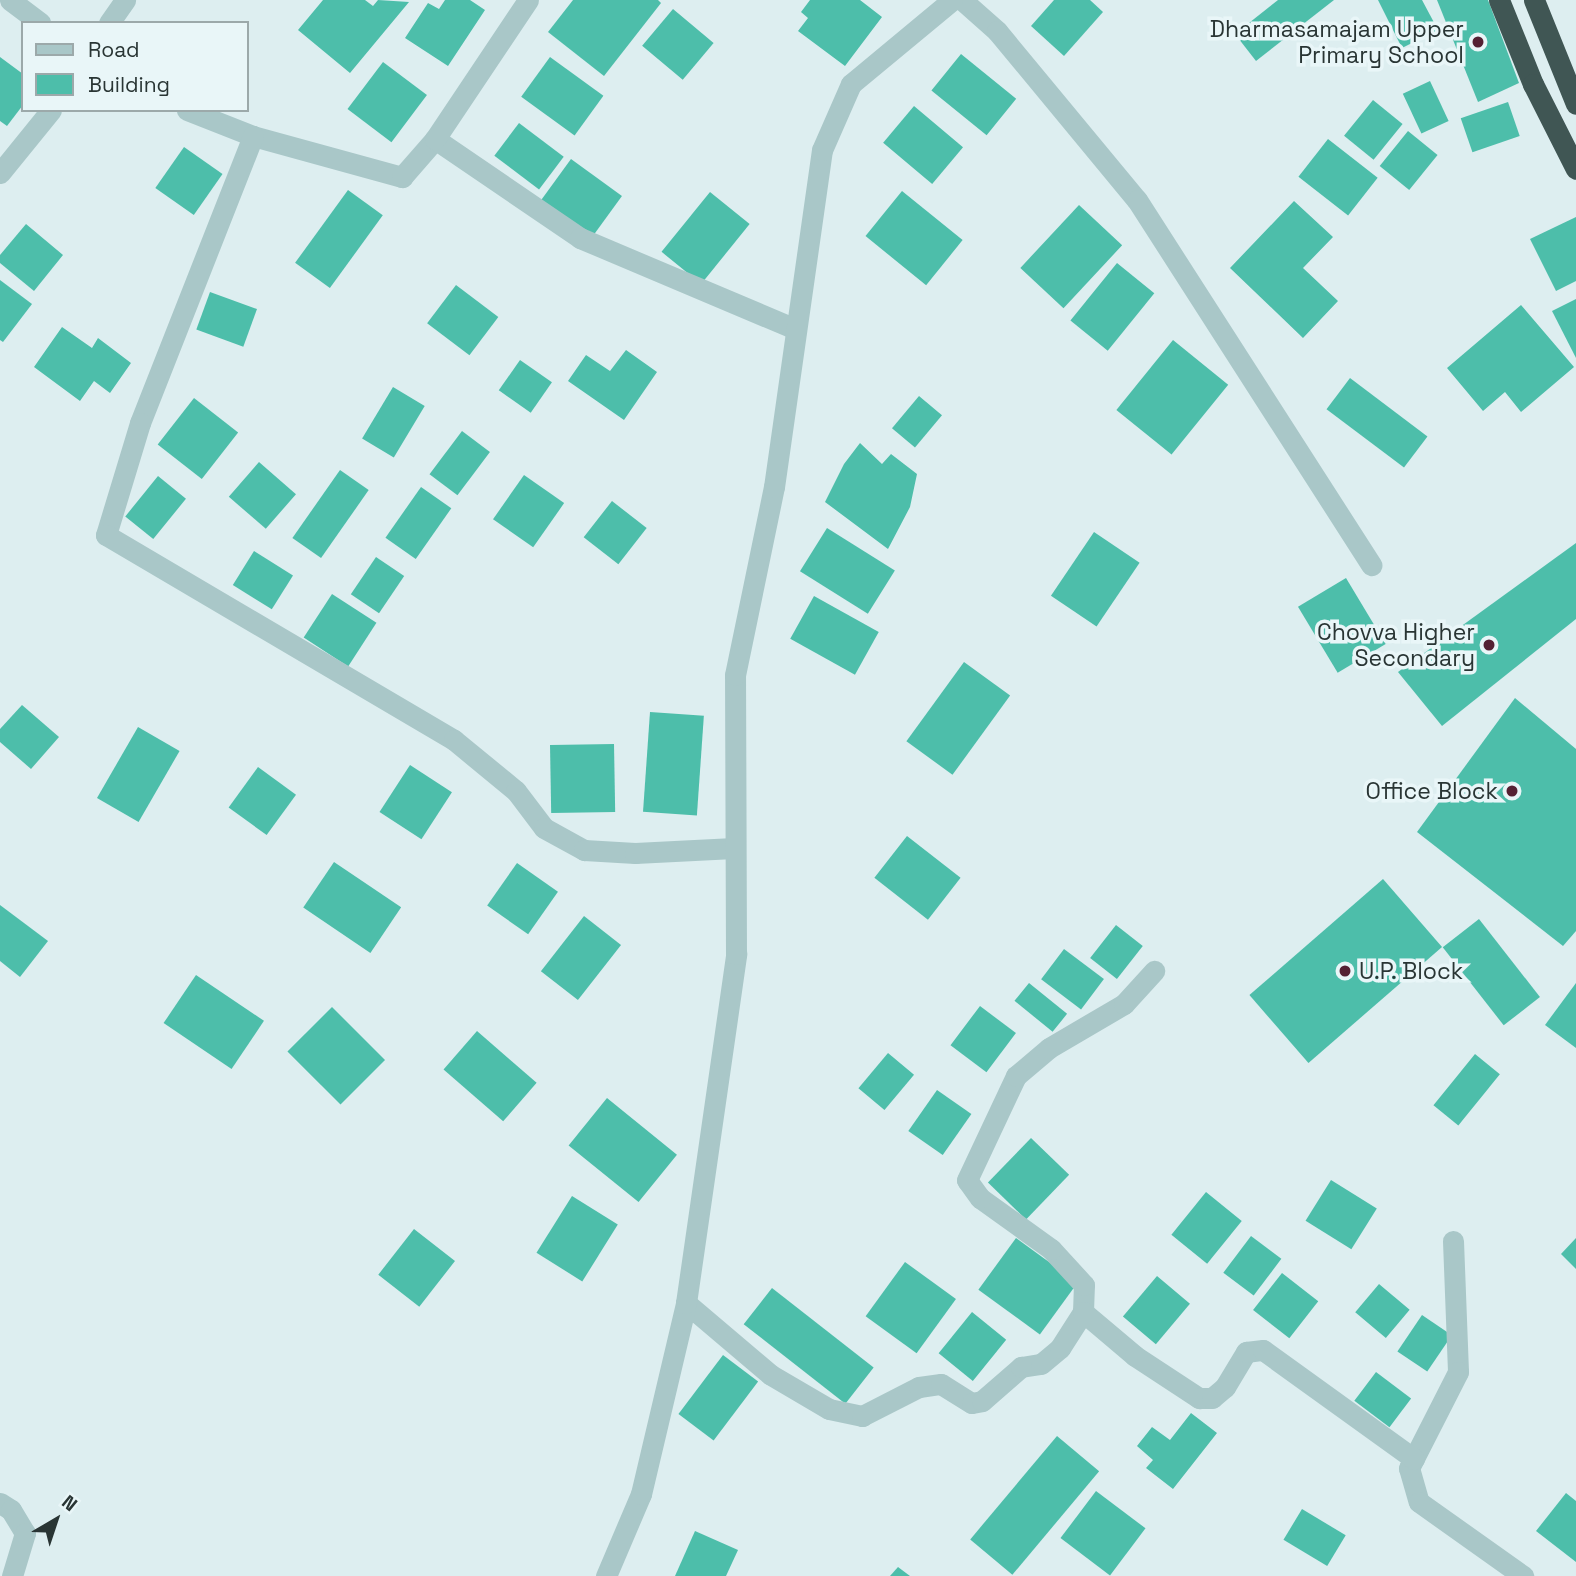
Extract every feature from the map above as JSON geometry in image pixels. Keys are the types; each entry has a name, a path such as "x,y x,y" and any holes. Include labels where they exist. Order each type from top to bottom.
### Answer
{"highway":[{"path":"1499,0 1533,84 1576,169"},
{"path":"1534,0 1576,104"}],"street":[{"path":"10,0 37,21"},
{"path":"110,21 125,0"},
{"path":"192,112 253,136 402,177 435,139 528,0"},
{"path":"606,1576 641,1494 686,1303 736,954 735,675 774,487 822,150 851,84 952,0"},
{"path":"962,0 997,32 1137,200 1371,565"},
{"path":"0,173 49,112"},
{"path":"253,136 140,423 106,535 454,740 516,791 544,828 584,850 635,853 734,848"},
{"path":"435,139 580,238 795,329"},
{"path":"686,1303 771,1375 829,1409 862,1416 919,1387 941,1384 972,1403 982,1401 1021,1367 1041,1364 1060,1348 1083,1312 1084,1284 1074,1270 980,1198 967,1180 1016,1076 1049,1048 1124,1004 1154,971"},
{"path":"1454,1241 1458,1373 1409,1468 1419,1502 1523,1576"},
{"path":"1083,1312 1135,1356 1199,1398 1212,1398 1225,1387 1246,1352 1263,1350 1415,1459"},
{"path":"0,1503 11,1510 24,1533 12,1576"}],"building":[{"path":"323,0 365,0 373,6 378,0 409,2 350,73 298,30"},
{"path":"445,0 470,0 485,10 448,66 405,38 428,3 439,9"},
{"path":"573,0 658,0 661,3 604,76 548,32"},
{"path":"810,0 860,0 882,17 845,66 798,31 808,18 801,12"},
{"path":"1054,0 1090,0 1103,12 1064,56 1031,26"},
{"path":"1278,0 1334,0 1256,61 1235,34"},
{"path":"1378,0 1422,0 1438,30 1402,48"},
{"name":"Dharmasamajam Upper Primary School","path":"1437,0 1488,0 1519,83 1478,102"},
{"path":"673,9 714,43 683,80 642,46"},
{"path":"961,54 1016,99 987,135 931,91"},
{"path":"0,57 21,73 21,108 7,126 0,121"},
{"path":"550,57 603,96 575,135 521,97"},
{"path":"383,62 427,95 391,142 347,109"},
{"path":"1430,81 1449,121 1421,134 1403,94"},
{"path":"1373,100 1403,124 1374,160 1344,136"},
{"path":"1508,102 1520,136 1472,152 1461,118"},
{"path":"914,106 963,147 932,184 883,143"},
{"path":"519,123 564,157 539,189 494,156"},
{"path":"1408,131 1438,155 1409,190 1380,166"},
{"path":"1328,139 1378,178 1348,216 1298,177"},
{"path":"184,147 223,174 194,215 155,188"},
{"path":"571,159 622,196 592,237 541,200"},
{"path":"348,190 383,215 330,288 295,263"},
{"path":"902,191 963,240 926,285 865,236"},
{"path":"710,192 750,224 701,284 662,252"},
{"path":"1294,201 1333,237 1303,268 1338,301 1303,338 1230,268"},
{"path":"1079,205 1122,245 1063,308 1020,268"},
{"path":"1576,217 1576,281 1556,291 1530,239"},
{"path":"26,224 63,255 34,291 0,263 0,255"},
{"path":"1117,263 1154,293 1108,351 1070,321"},
{"path":"0,280 32,304 3,342 0,340"},
{"path":"456,285 498,317 469,355 427,323"},
{"path":"210,292 257,309 243,347 196,330"},
{"path":"1576,299 1576,358 1552,311"},
{"path":"1521,305 1574,367 1521,412 1505,392 1483,411 1447,368"},
{"path":"62,327 92,348 98,338 131,363 110,393 94,381 80,401 34,367"},
{"path":"1173,340 1228,385 1172,455 1116,410"},
{"path":"626,350 657,372 624,420 568,381 586,355 610,371"},
{"path":"520,360 552,382 531,413 499,390"},
{"path":"1350,378 1427,436 1404,468 1327,409"},
{"path":"393,387 425,406 394,457 362,438"},
{"path":"919,396 942,415 915,447 892,428"},
{"path":"194,398 238,432 202,479 158,444"},
{"path":"462,431 490,452 457,495 430,474"},
{"path":"860,443 882,464 891,454 917,474 910,507 888,549 825,502 844,464"},
{"path":"259,462 296,494 266,529 229,497"},
{"path":"340,470 369,490 321,558 292,538"},
{"path":"524,475 564,503 533,547 493,519"},
{"path":"158,476 186,499 153,539 125,516"},
{"path":"421,487 451,508 416,559 385,538"},
{"path":"612,501 647,528 618,564 584,537"},
{"path":"827,528 895,570 868,614 800,571"},
{"path":"1094,532 1140,563 1097,627 1051,596"},
{"name":"Chovva Higher Secondary","path":"1576,543 1576,619 1442,726 1398,672"},
{"path":"254,551 293,575 272,609 233,585"},
{"path":"376,557 404,576 379,613 351,594"},
{"path":"1346,578 1386,644 1338,673 1298,607"},
{"path":"332,594 376,623 348,666 304,638"},
{"path":"814,596 879,632 855,675 790,639"},
{"path":"964,662 1010,696 953,775 906,741"},
{"name":"Office Block","path":"1515,698 1576,749 1576,931 1563,946 1417,832"},
{"path":"22,705 59,737 31,769 0,742 0,729"},
{"path":"650,712 704,716 697,816 643,812"},
{"path":"138,727 180,751 139,822 97,798"},
{"path":"614,744 615,812 551,813 550,745"},
{"path":"410,765 452,792 421,839 380,812"},
{"path":"258,767 296,795 267,835 229,807"},
{"path":"907,836 961,878 928,920 874,878"},
{"path":"334,862 401,907 370,953 303,908"},
{"path":"517,863 558,892 528,934 487,906"},
{"name":"U.P. Block","path":"1383,879 1442,947 1308,1063 1249,995"},
{"path":"0,905 48,941 20,977 0,961"},
{"path":"584,916 621,945 578,1000 541,971"},
{"path":"1479,919 1540,997 1504,1025 1443,947"},
{"path":"1116,925 1143,946 1117,979 1090,958"},
{"path":"1064,949 1104,979 1081,1009 1041,979"},
{"path":"196,975 264,1021 232,1069 164,1023"},
{"path":"1029,983 1067,1014 1053,1032 1015,1001"},
{"path":"1576,983 1576,1048 1545,1025"},
{"path":"980,1006 1016,1033 986,1072 951,1045"},
{"path":"332,1007 385,1060 340,1105 287,1052"},
{"path":"477,1031 537,1083 503,1121 444,1069"},
{"path":"888,1053 914,1075 884,1110 858,1088"},
{"path":"1475,1054 1500,1074 1458,1125 1433,1105"},
{"path":"937,1090 971,1114 943,1155 908,1131"},
{"path":"607,1098 677,1155 639,1202 569,1145"},
{"path":"1031,1138 1069,1175 1026,1219 988,1183"},
{"path":"1331,1180 1377,1209 1351,1249 1306,1221"},
{"path":"1206,1192 1242,1221 1207,1264 1171,1235"},
{"path":"572,1196 618,1225 582,1281 536,1253"},
{"path":"414,1229 455,1261 419,1307 378,1275"},
{"path":"1251,1236 1281,1259 1254,1296 1223,1273"},
{"path":"1016,1238 1077,1283 1040,1334 978,1290"},
{"path":"1576,1238 1576,1269 1561,1254"},
{"path":"905,1262 956,1299 917,1353 866,1316"},
{"path":"1282,1273 1318,1301 1289,1338 1253,1310"},
{"path":"1157,1276 1190,1304 1156,1344 1123,1317"},
{"path":"1379,1284 1410,1310 1386,1338 1355,1312"},
{"path":"772,1288 874,1367 845,1404 744,1324"},
{"path":"972,1312 1006,1340 973,1381 939,1353"},
{"path":"1422,1315 1452,1335 1427,1372 1397,1351"},
{"path":"723,1355 758,1381 714,1441 678,1414"},
{"path":"1376,1372 1411,1398 1389,1427 1354,1401"},
{"path":"1191,1413 1217,1433 1173,1489 1146,1468 1153,1460 1137,1446 1152,1427 1170,1440"},
{"path":"1057,1436 1099,1471 1012,1575 970,1539"},
{"path":"1096,1491 1146,1528 1110,1575 1060,1538"},
{"path":"1566,1493 1576,1501 1576,1562 1536,1531"},
{"path":"1302,1509 1346,1535 1327,1566 1283,1540"},
{"path":"695,1531 738,1550 726,1576 675,1576"},
{"path":"898,1567 910,1576 890,1576"}],"place":[{"name":"Dharmasamajam Upper Primary School","path":"1478,42"},
{"name":"Chovva Higher Secondary","path":"1489,645"},
{"name":"Office Block","path":"1512,791"},
{"name":"U.P. Block","path":"1345,971"}]}
